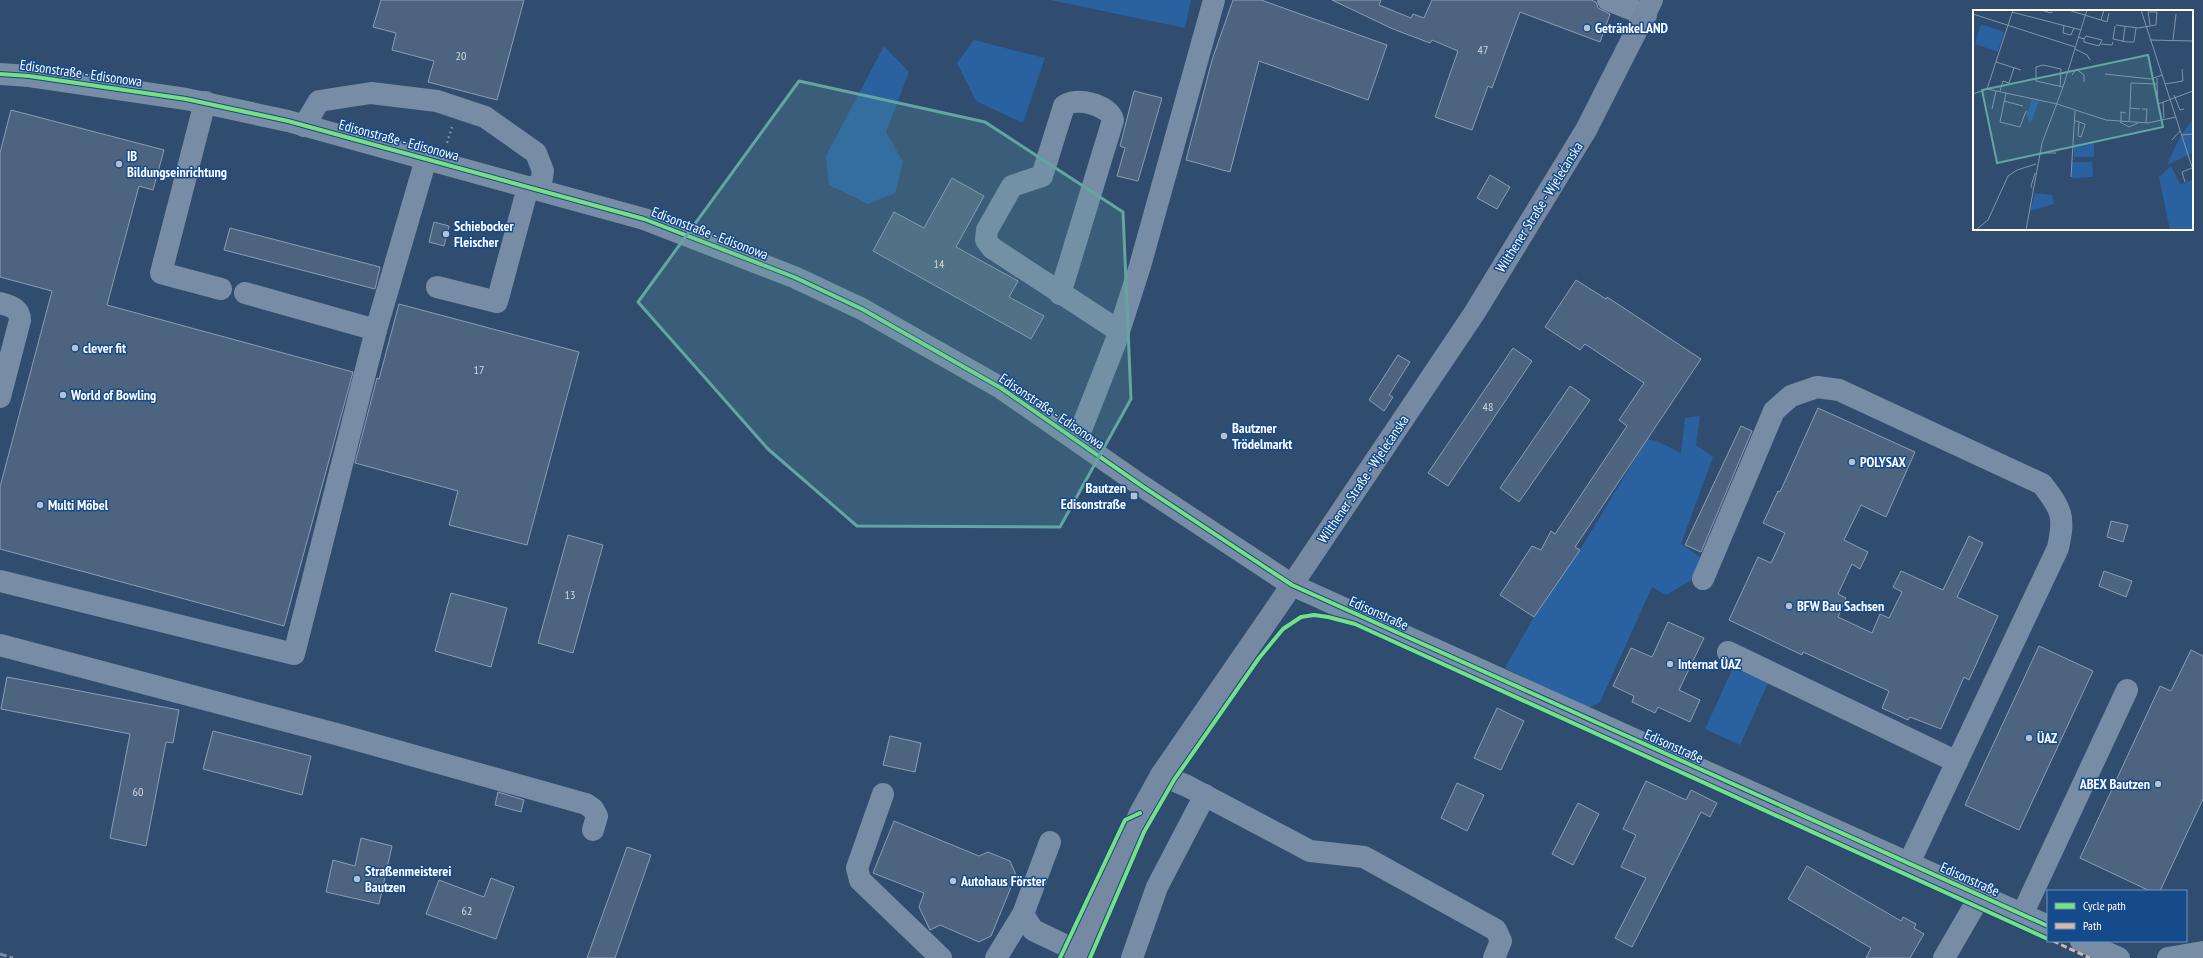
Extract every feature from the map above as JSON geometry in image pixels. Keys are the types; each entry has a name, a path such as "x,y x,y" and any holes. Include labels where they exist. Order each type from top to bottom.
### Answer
{"main road":[{"name":"Wilthener Straße - Wjelećanska","path":"1077,955 1137,820 1161,774 1292,585 1475,312 1586,130 1649,7"}],"street":[{"path":"1077,440 1119,331 1140,266 1214,0"},
{"path":"1608,0 1649,7"},
{"name":"Edisonstraße - Edisonowa","path":"0,74 29,76 205,102 304,126 644,219 794,277 862,309 1001,388 1142,486 1292,585"},
{"path":"304,126 319,101 371,93 436,101 485,117 536,153 544,171 534,188 497,302 437,287"},
{"path":"1060,294 1113,120 1112,114 1108,110 1076,101 1069,102 1064,106 1042,176 1012,186 987,230 986,240 992,248 1060,294 1119,331"},
{"path":"205,102 161,274 221,289"},
{"path":"0,581 294,654 376,330 433,161"},
{"path":"245,293 376,330"},
{"path":"0,303 16,309 20,314 20,320 0,397"},
{"path":"1703,579 1774,411 1791,396 1817,387 1840,390 2042,484 2058,504 2063,526 2058,548 1909,863"},
{"name":"Edisonstraße","path":"1292,585 2047,926"},
{"path":"0,645 336,734 586,804 593,809 597,816 593,830"},
{"path":"1728,652 1957,762"},
{"path":"2022,915 2127,690"},
{"path":"1161,774 1205,795 1310,851 1364,857 1496,930 1502,941 1494,958"},
{"path":"883,794 857,868 860,880 941,958"},
{"path":"1132,958 1157,887 1205,795"},
{"path":"996,958 1023,914 1050,842"},
{"path":"1944,958 1980,896"},
{"path":"1023,914 1033,930 1077,955"},
{"path":"2083,942 2118,958"},
{"path":"2168,958 2203,952"}],"path":[{"path":"433,161 457,108"}],"highlighted area":[{"path":"799,81 985,122 1123,212 1131,399 1060,527 857,526 768,449 638,302"}],"shaded area":[{"path":"1050,0 1191,0 1185,28"},
{"path":"974,40 1045,58 1023,123 976,101 957,63"},
{"path":"884,46 909,72 886,132 903,162 895,193 868,204 829,185 826,156"},
{"path":"1700,416 1696,445 1713,457 1681,544 1700,557 1693,579 1666,595 1652,587 1600,702 1588,708 1505,668 1534,617 1580,550 1647,439 1657,441 1681,453 1685,418"},
{"path":"1733,668 1768,683 1740,745 1705,729"}],"building":[{"path":"381,0 524,0 497,100 428,82 434,61 392,50 396,33 373,27"},
{"path":"1233,0 1261,0 1387,45 1368,100 1259,61 1230,172 1186,160 1212,60"},
{"path":"1332,0 1381,0 1379,5 1411,18 1413,14 1424,18 1432,0 1591,0 1596,2 1598,8 1610,14 1600,42 1520,12 1492,88 1488,86 1472,130 1435,117 1458,51 1432,40 1430,43 1393,29"},
{"path":"1134,91 1162,98 1138,181 1117,176 1125,148 1120,146"},
{"path":"11,110 164,150 153,190 139,186 107,305 353,372 284,626 0,549 0,487 52,291 0,277 0,153"},
{"path":"1490,175 1510,187 1497,209 1477,198"},
{"path":"952,178 984,196 956,247 1018,281 1009,297 1044,316 1031,339 873,251 894,212 924,228"},
{"name":"Schiebocker Fleischer","path":"434,222 449,226 444,246 429,242"},
{"path":"230,228 380,267 375,289 224,250"},
{"path":"1576,280 1606,299 1607,297 1701,359 1575,547 1580,550 1534,617 1500,595 1532,546 1541,550 1551,531 1555,534 1627,426 1619,420 1644,383 1585,344 1580,350 1545,327"},
{"path":"399,304 579,352 527,545 449,525 458,491 355,463 377,378 379,379"},
{"path":"1513,348 1532,361 1448,486 1428,473"},
{"path":"1398,355 1410,362 1389,395 1393,397 1384,411 1369,400"},
{"path":"1570,386 1590,400 1519,502 1500,488"},
{"name":"BFW Bau Sachsen","path":"1818,408 1915,452 1886,517 1861,505 1844,540 1868,552 1860,569 1852,564 1838,594 1846,598 1838,617 1872,633 1880,614 1889,618 1902,592 1893,587 1901,571 1943,590 1969,536 1983,543 1957,597 1998,616 1969,680 1964,677 1941,729 1910,717 1908,720 1882,708 1889,691 1803,652 1802,655 1729,620 1758,557 1771,563 1785,533 1763,523 1778,491 1780,492"},
{"path":"1741,426 1752,431 1701,552 1685,545"},
{"path":"2111,521 2128,525 2123,542 2107,537"},
{"path":"568,535 603,545 573,653 538,643"},
{"path":"2104,571 2132,581 2126,597 2099,586"},
{"path":"451,593 507,608 491,667 435,651"},
{"name":"Internat ÜAZ","path":"1668,622 1704,638 1679,690 1700,700 1690,722 1658,707 1655,713 1632,702 1634,696 1613,686 1631,648 1652,657"},
{"name":"ÜAZ","path":"2039,646 2093,671 2019,830 1965,805"},
{"name":"ABEX Bautzen","path":"2191,650 2203,656 2203,799 2160,890 2148,890 2080,858 2160,686 2171,691"},
{"path":"7,677 179,710 173,743 166,742 146,846 110,838 130,734 1,709"},
{"path":"1497,708 1524,721 1501,770 1474,758"},
{"path":"213,731 311,756 302,795 203,769"},
{"path":"890,736 921,743 915,772 883,765"},
{"path":"1646,781 1686,800 1691,790 1717,803 1710,817 1701,812 1632,947 1615,938 1646,878 1621,867 1636,835 1623,829"},
{"path":"1457,783 1484,795 1467,831 1441,818"},
{"path":"498,792 524,800 521,812 495,805"},
{"path":"1578,803 1599,814 1573,865 1552,854"},
{"name":"Autohaus Förster","path":"894,821 979,856 988,852 1010,861 1016,875 991,936 979,942 940,925 930,930 919,907 924,893 873,873"},
{"name":"Straßenmeisterei Bautzen","path":"361,838 392,846 379,904 326,892 333,860 355,866"},
{"path":"627,847 651,855 615,958 587,958"},
{"path":"1807,866 1901,921 1903,917 1916,924 1914,928 1924,934 1910,958 1866,958 1871,948 1788,899"},
{"path":"491,878 514,887 496,939 426,914 439,880 484,897"}],"railway":[{"path":"0,954 13,958"}],"marked path":[{"path":"2055,942 2090,958"}],"cycle path":[{"path":"0,74 29,76 186,99 288,121 644,219 794,277 862,309 1001,388 1142,486 1292,585 2047,926"},
{"path":"1090,958 1144,832 1174,780 1259,658 1283,629 1301,617 1314,615 1355,624 2047,939"},
{"path":"1060,958 1125,820 1140,813"}],"place":[{"name":"GetränkeLAND","path":"1587,28"},
{"name":"IB Bildungseinrichtung","path":"119,164"},
{"name":"Schiebocker Fleischer","path":"446,234"},
{"name":"clever fit","path":"75,348"},
{"name":"World of Bowling","path":"63,395"},
{"name":"Bautzner Trödelmarkt","path":"1224,436"},
{"name":"POLYSAX","path":"1852,462"},
{"name":"Bautzen Edisonstraße","path":"1134,496"},
{"name":"Multi Möbel","path":"40,505"},
{"name":"BFW Bau Sachsen","path":"1789,606"},
{"name":"Internat ÜAZ","path":"1670,664"},
{"name":"ÜAZ","path":"2029,738"},
{"name":"ABEX Bautzen","path":"2158,784"},
{"name":"Straßenmeisterei Bautzen","path":"357,879"},
{"name":"Autohaus Förster","path":"953,881"}]}
